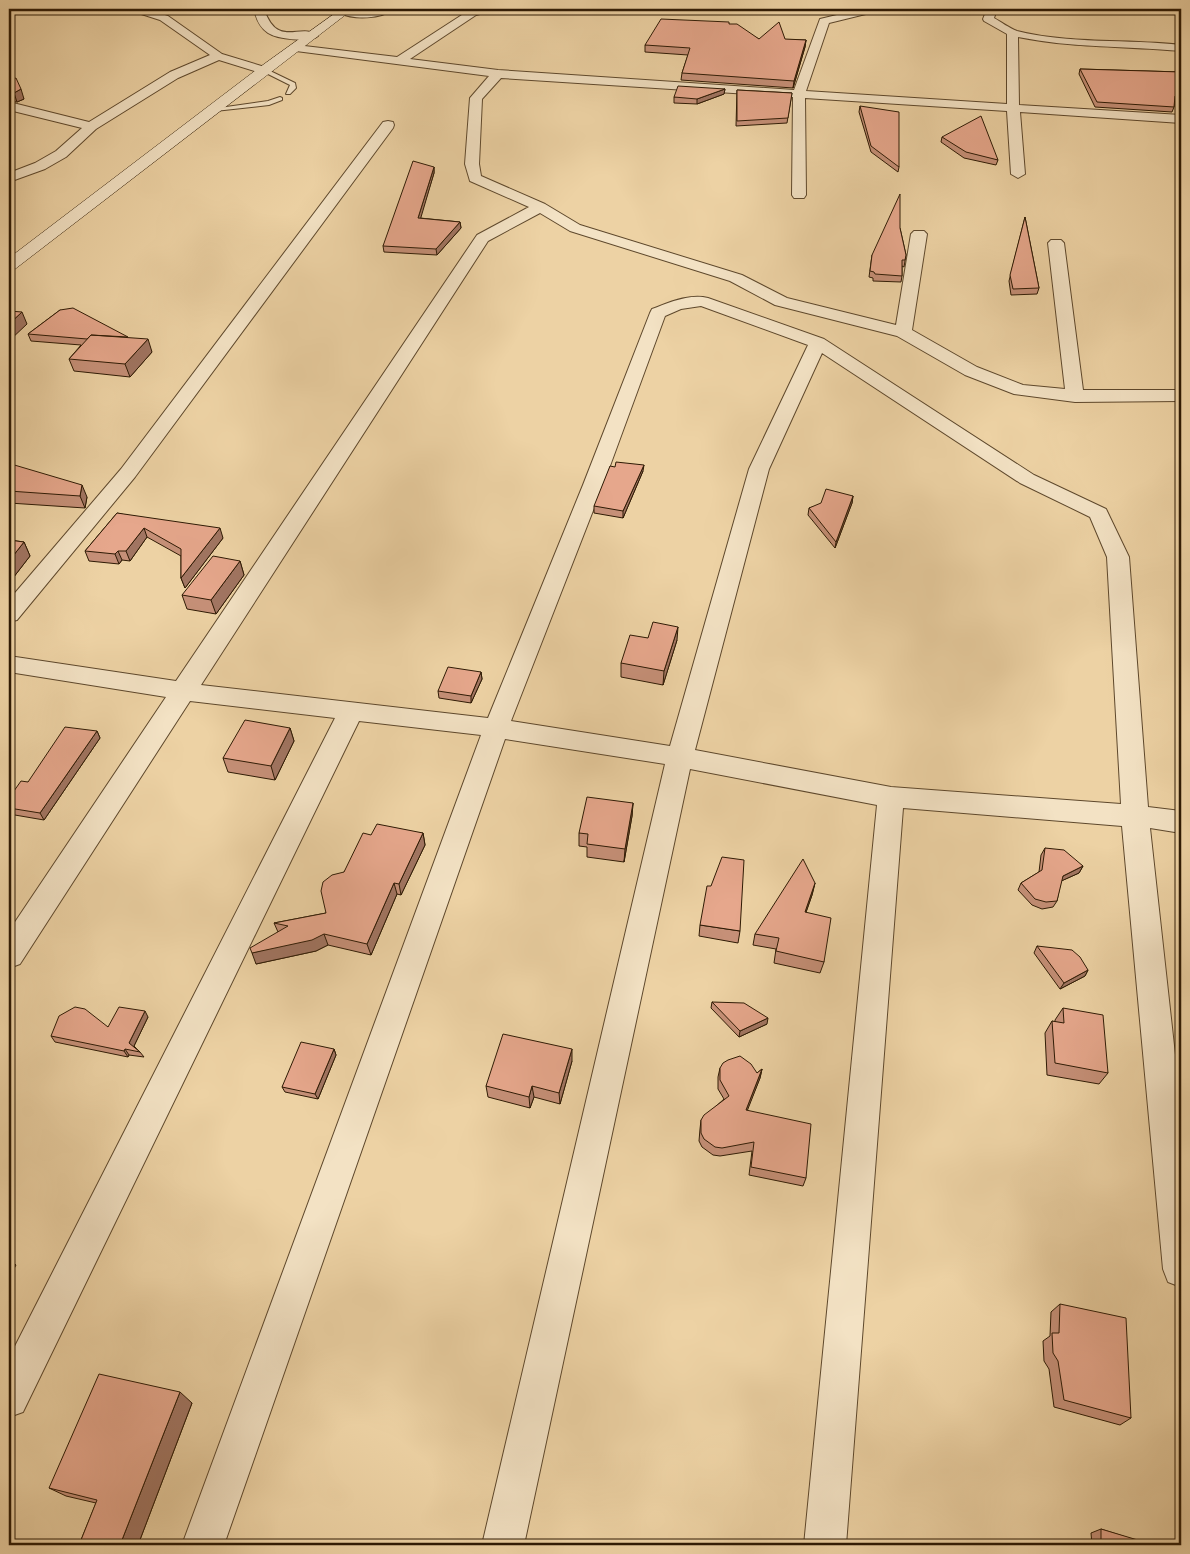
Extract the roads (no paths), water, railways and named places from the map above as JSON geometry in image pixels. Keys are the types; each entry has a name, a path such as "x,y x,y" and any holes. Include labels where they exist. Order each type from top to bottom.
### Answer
{"main road":[{"path":"9,266 264,70 345,11"}],"street":[{"path":"136,9 164,18 218,56 264,70"},
{"path":"259,9 262,22 269,30 281,35 312,36"},
{"path":"399,61 472,13 488,9"},
{"path":"799,196 800,93 824,21 874,9"},
{"path":"992,9 988,19 1012,33 1054,41 1142,44 1181,48"},
{"path":"1012,33 1013,109 1018,174"},
{"path":"296,48 498,74 1181,119"},
{"path":"9,178 40,166 61,154 91,126 174,75 218,56"},
{"path":"498,74 476,98 472,164 475,178 540,206 575,228 736,278 781,302 903,332 971,371 1020,390 1075,396 1181,396"},
{"path":"9,106 91,126"},
{"path":"9,615 128,473 388,125"},
{"path":"9,955 182,690 482,238 540,206"},
{"path":"903,332 919,234"},
{"path":"1056,244 1075,396"},
{"path":"203,1545 496,728 594,485 658,313 677,305 702,301 818,343 1027,479 1099,513 1118,557 1135,816 1181,1268"},
{"path":"503,1545 680,757 759,469 818,343"},
{"path":"9,664 182,690 496,728 680,757 891,797 1135,816 1181,822"},
{"path":"9,1398 351,711"},
{"path":"825,1545 891,797"}],"lane":[{"path":"345,11 372,16 391,9"},
{"path":"264,70 293,84 294,88 288,93"},
{"path":"215,109 269,103 280,99"}]}
